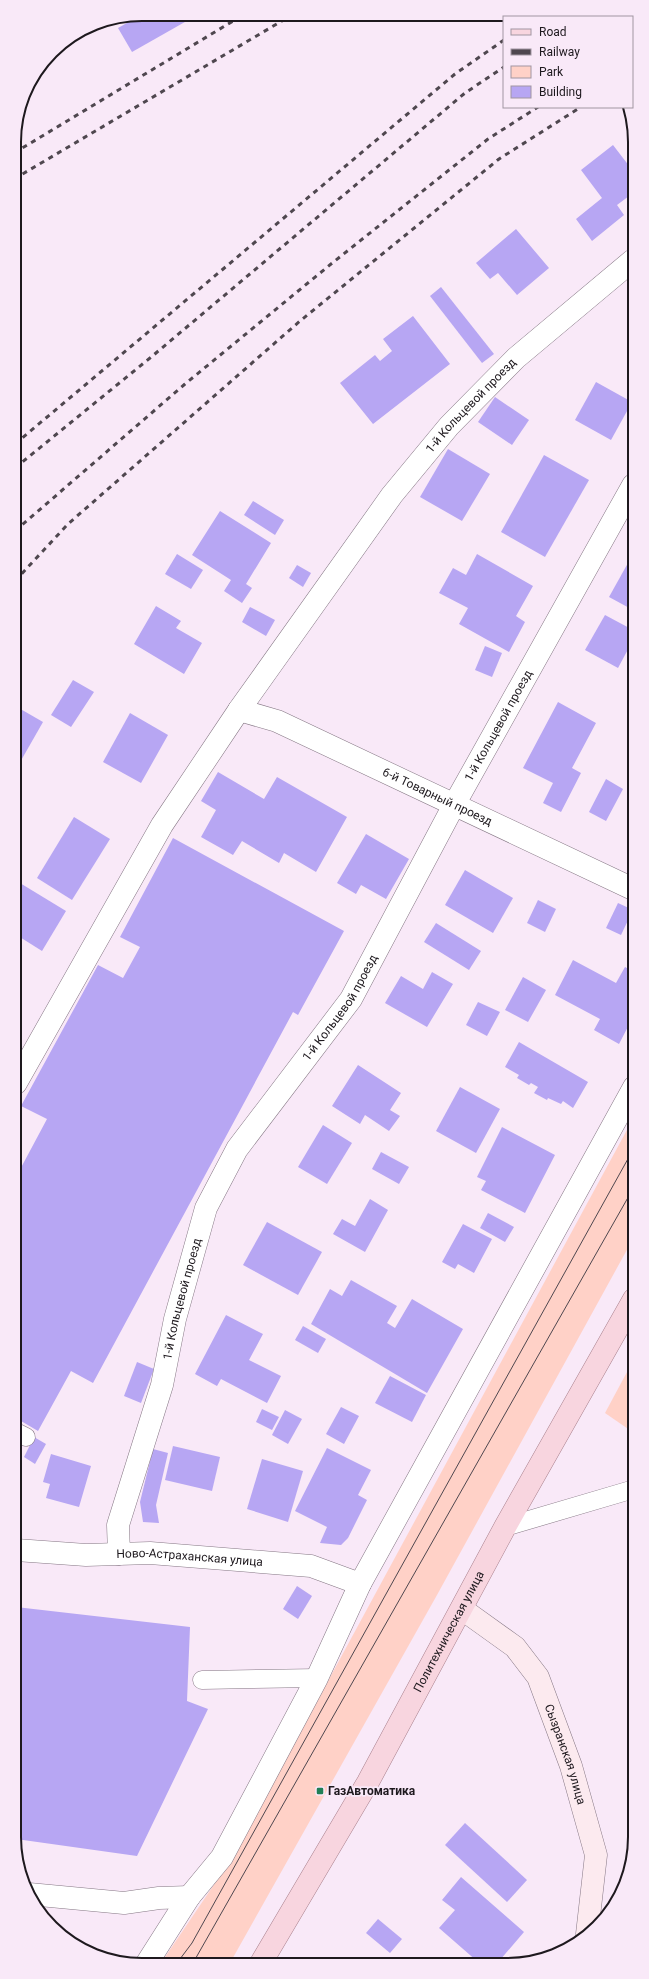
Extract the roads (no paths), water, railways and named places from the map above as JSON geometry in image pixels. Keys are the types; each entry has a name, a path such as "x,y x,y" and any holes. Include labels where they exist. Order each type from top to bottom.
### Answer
{"main road":[{"name":"Политехническая улица","path":"263,1958 368,1782 505,1527 628,1310"}],"street":[{"name":"1-й Кольцевой проезд","path":"21,1074 162,825 239,710 392,495 449,426 516,358 628,264"},
{"name":"1-й Кольцевой проезд","path":"119,1554 118,1525 162,1384 175,1319 206,1208 237,1149 351,999 454,806 628,494"},
{"name":"6-й Товарный проезд","path":"239,710 277,721 454,806 628,886"},
{"path":"150,1958 189,1897 222,1856 317,1678 360,1584 628,1098"},
{"name":"Ново-Астраханская улица","path":"21,1550 86,1555 150,1552 311,1566 360,1584"},
{"name":"Сызранская улица","path":"462,1609 515,1647 538,1677 571,1766 596,1855 588,1927"},
{"path":"36,1895 124,1903 159,1898 189,1897"}],"lane":[{"path":"505,1527 628,1491"},
{"path":"202,1680 317,1678"}],"tram line":[{"path":"181,1958 192,1943 628,1159"},
{"path":"196,1958 628,1198"}],"railway":[{"path":"21,149 233,21"},
{"path":"21,175 282,21"},
{"path":"21,439 455,74 503,41"},
{"path":"21,463 150,358 465,93 503,68"},
{"path":"21,526 185,384 331,264 488,139 536,108"},
{"path":"21,575 68,524 300,321 499,159 579,108"}],"place":[{"name":"ГазАвтоматика","path":"320,1791"}]}
